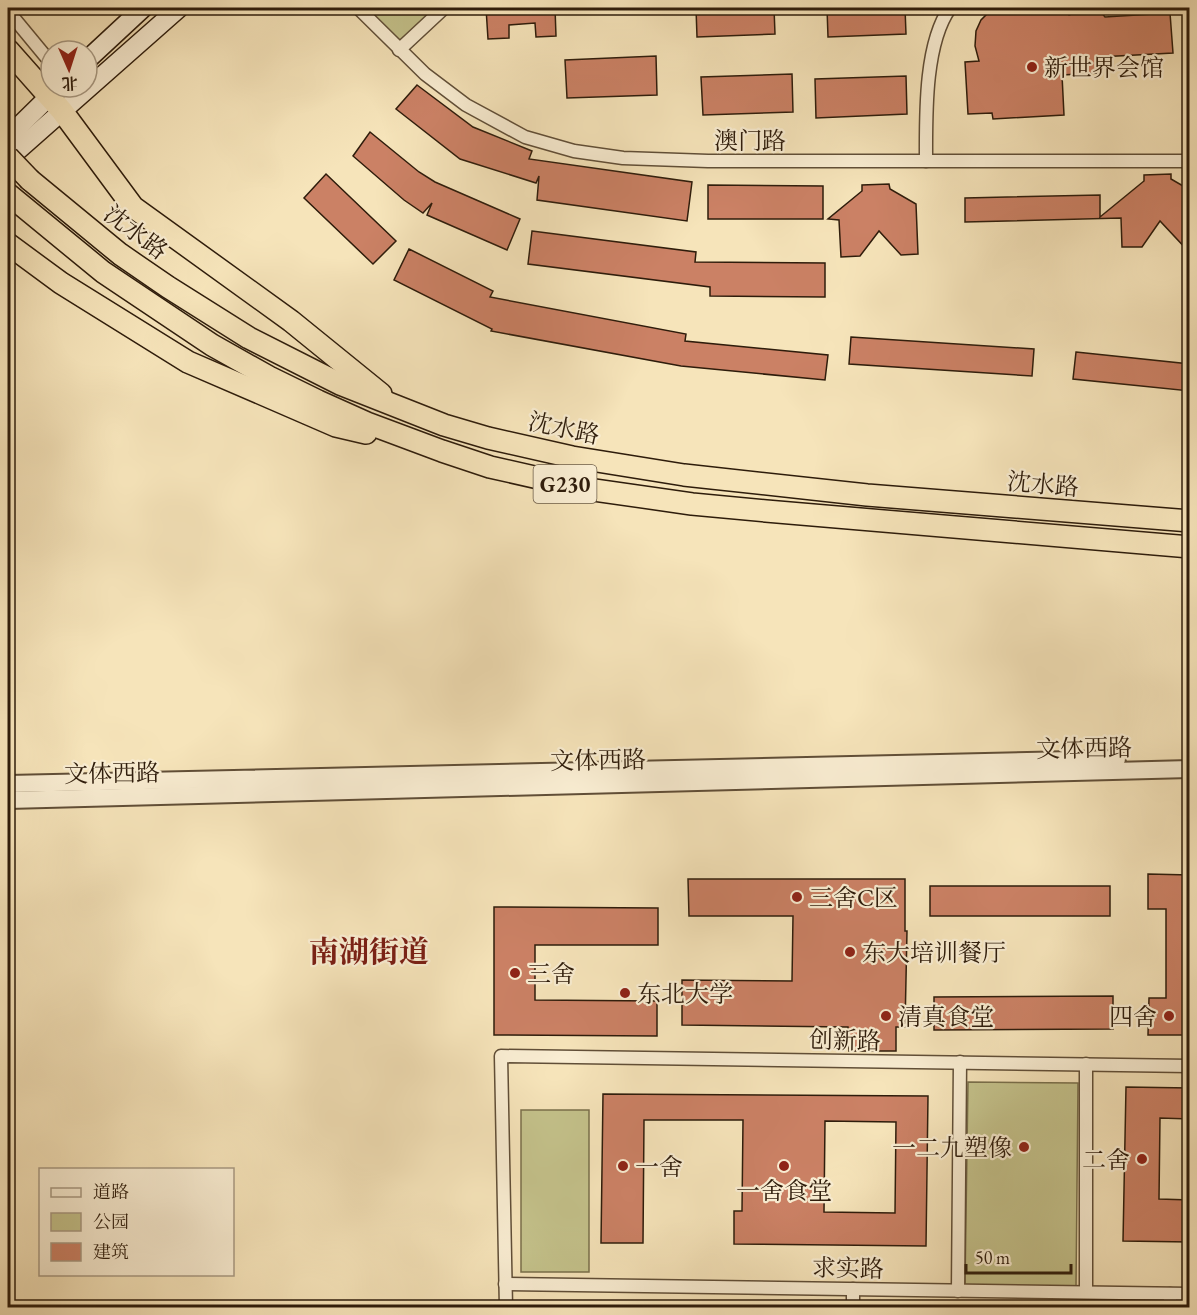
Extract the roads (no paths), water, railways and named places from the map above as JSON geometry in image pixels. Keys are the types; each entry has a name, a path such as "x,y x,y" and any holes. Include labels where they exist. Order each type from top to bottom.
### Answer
{"highway":[{"path":"8,50 39,80"},
{"path":"58,99 133,207 291,321 396,406"},
{"name":"沈水路","path":"8,158 30,180 120,254 239,332 340,384 444,425 572,457 672,473 867,495 1190,521"},
{"name":"沈水路","path":"10,197 103,272 212,345 269,377 368,423 442,452 490,467 587,489 644,498 766,511 1190,547"},
{"path":"8,244 62,282 188,362 336,426 442,452"}],"main road":[{"path":"99,49 143,8"},
{"path":"99,67 179,8"},
{"path":"8,137 56,99"},
{"path":"8,158 56,99"}],"street":[{"name":"澳门路","path":"358,8 425,74 466,105 525,137 574,151 623,158 698,161 1190,161"},
{"path":"399,50 444,8"},
{"path":"926,161 926,110 936,34 950,8"},
{"path":"8,10 39,48"},
{"name":"文体西路","path":"8,784 1190,758"},
{"name":"文体西路","path":"8,800 1190,769"},
{"name":"创新路","path":"505,1284 501,1056 1190,1066"},
{"path":"958,1291 960,1062"},
{"path":"1086,1064 1086,1293"},
{"path":"505,1284 506,1308"},
{"name":"求实路","path":"505,1284 1190,1294"},
{"path":"853,1289 853,1308"},
{"path":"1170,1294 1170,1308"}],"place":[{"name":"新世界会馆","path":"1032,67"},
{"name":"三舍C区","path":"797,897"},
{"name":"东大培训餐厅","path":"850,952"},
{"name":"三舍","path":"515,973"},
{"name":"东北大学","path":"625,993"},
{"name":"清真食堂","path":"886,1016"},
{"name":"四舍","path":"1169,1016"},
{"name":"一二九塑像","path":"1024,1147"},
{"name":"二舍","path":"1142,1159"},
{"name":"一舍","path":"623,1166"},
{"name":"一舍食堂","path":"784,1166"}],"district":[{"name":"南湖街道","path":"369,951"}]}
